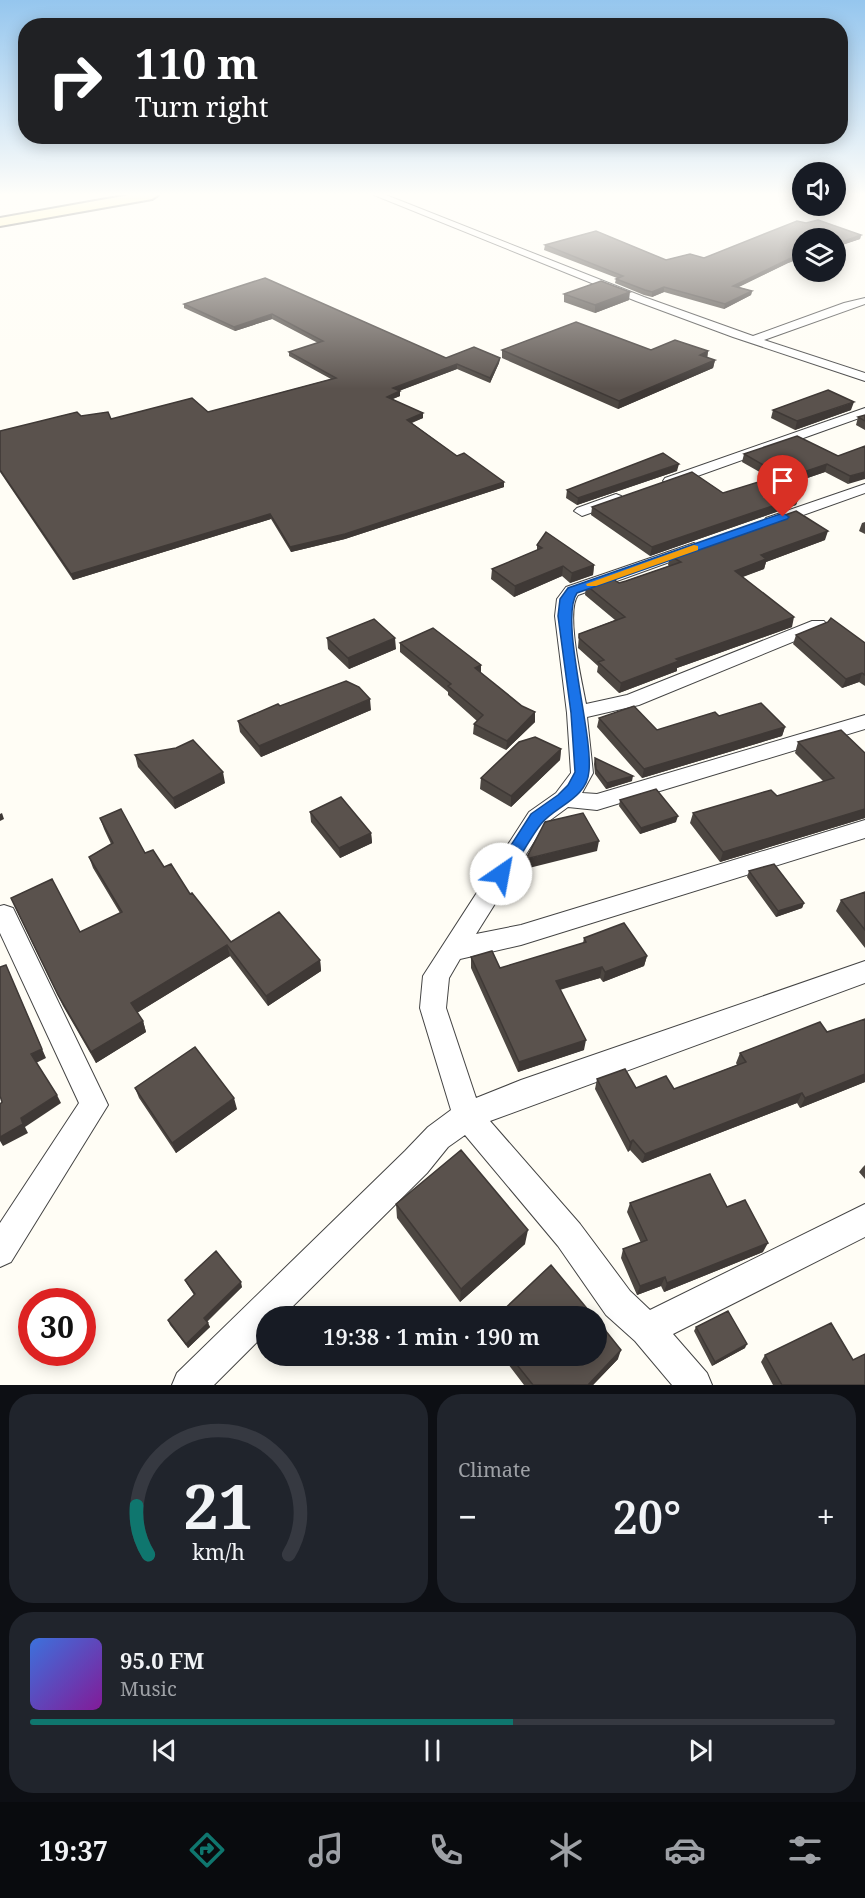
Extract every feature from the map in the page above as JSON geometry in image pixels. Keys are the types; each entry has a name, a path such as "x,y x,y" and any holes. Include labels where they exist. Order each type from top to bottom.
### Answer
{"street":[{"path":"541,260 753,340 865,377"},
{"path":"753,340 848,305 865,301"},
{"path":"661,484 865,412"},
{"path":"747,530 865,488"},
{"path":"582,512 629,495"},
{"path":"695,1385 647,1329 618,1303 569,1235 467,1116 433,1008 436,976 452,950 537,818 564,799 574,788 582,772 578,713 564,616 566,599 572,591 714,541"},
{"path":"578,713 632,700 818,625"},
{"path":"564,799 597,802 865,722"},
{"path":"452,950 521,935 865,829"},
{"path":"0,1251 94,1104 4,915"},
{"path":"189,1385 416,1162 438,1137 467,1116 521,1094 865,972"},
{"path":"647,1329 865,1220"}],"building":[{"path":"582,260 788,260 733,286 752,291 725,304 664,287 652,292 645,290 616,279 623,276"},
{"path":"265,278 446,358 474,347 500,358 490,378 457,364 393,388 400,391 387,397 423,413 407,420 457,456 464,453 504,482 345,534 290,547 270,514 71,574 0,470 0,431 77,412 81,416 108,412 111,419 192,398 208,412 336,378 289,352 323,341 272,314 234,327 184,304"},
{"path":"601,281 630,292 595,305 564,294"},
{"path":"576,322 651,350 675,340 708,351 700,355 715,360 619,401 502,350"},
{"path":"828,390 854,402 797,421 773,410"},
{"path":"797,436 838,456 865,446 865,472 850,476 827,464 786,478 744,454"},
{"path":"663,453 679,464 578,498 567,490"},
{"path":"692,472 723,493 768,479 799,497 652,547 592,507"},
{"path":"796,511 828,531 761,555 766,559 735,571 794,617 676,659 679,661 621,683 598,662 604,660 579,638 579,634 625,617 586,585 610,577 619,583 681,562 670,556"},
{"path":"546,532 594,565 572,573 563,566 515,586 492,569 542,548 537,545"},
{"path":"831,618 865,643 865,675 862,673 846,679 796,635 828,622"},
{"path":"374,619 395,638 348,658 327,638"},
{"path":"433,628 481,665 475,668 522,706 535,712 507,741 474,724 483,715 448,686 451,684 400,643"},
{"path":"346,681 359,687 370,699 259,746 238,721 278,704 280,706"},
{"path":"761,703 785,727 644,769 599,718 634,706 657,730 715,712 719,716"},
{"path":"841,730 865,753 865,809 723,852 693,813 771,790 777,796 834,778 798,742"},
{"path":"535,737 561,749 511,796 481,778 519,742"},
{"path":"193,740 223,772 173,798 135,755 176,748"},
{"path":"595,758 633,776 607,783 596,769"},
{"path":"656,789 678,816 641,828 620,800"},
{"path":"341,797 371,833 339,848 310,812"},
{"path":"121,809 145,853 153,850 164,867 171,864 190,894 192,893 231,942 279,912 320,960 266,996 227,945 131,1003 143,1021 91,1052 58,995 11,898 52,879 80,932 122,912 89,857 113,843 100,818"},
{"path":"583,813 599,841 526,859 545,822"},
{"path":"774,864 804,903 778,911 749,871"},
{"path":"865,892 865,930 841,900"},
{"path":"624,923 647,956 605,972 602,967 556,981 586,1040 519,1062 471,957 492,951 500,968 586,942 584,938"},
{"path":"6,965 42,1049 31,1054 57,1095 21,1118 23,1124 0,1137 0,1104 2,1102 0,1096 0,967"},
{"path":"865,1019 865,1074 805,1098 802,1093 645,1154 633,1140 630,1142 597,1079 625,1069 636,1088 666,1076 674,1089 746,1062 740,1053 820,1022 827,1032"},
{"path":"195,1047 234,1098 172,1143 135,1088"},
{"path":"461,1150 528,1230 461,1289 396,1204"},
{"path":"710,1174 727,1207 745,1200 768,1243 667,1283 665,1277 640,1286 623,1249 647,1240 630,1203"},
{"path":"216,1251 241,1282 204,1318 208,1323 186,1344 168,1320 195,1294 185,1280"},
{"path":"551,1265 585,1306 508,1306"},
{"path":"728,1311 747,1344 715,1362 696,1327"},
{"path":"831,1323 853,1360 865,1354 865,1385 782,1385 765,1355"},
{"path":"607,1332 621,1350 607,1365"},
{"path":"518,1366 606,1366 588,1385 533,1385"}],"slow traffic":[{"path":"592,584 694,548"}],"route":[{"path":"501,874 537,818 564,799 574,788 582,772 578,713 572,685 564,616 566,599 572,591 783,517"}]}
